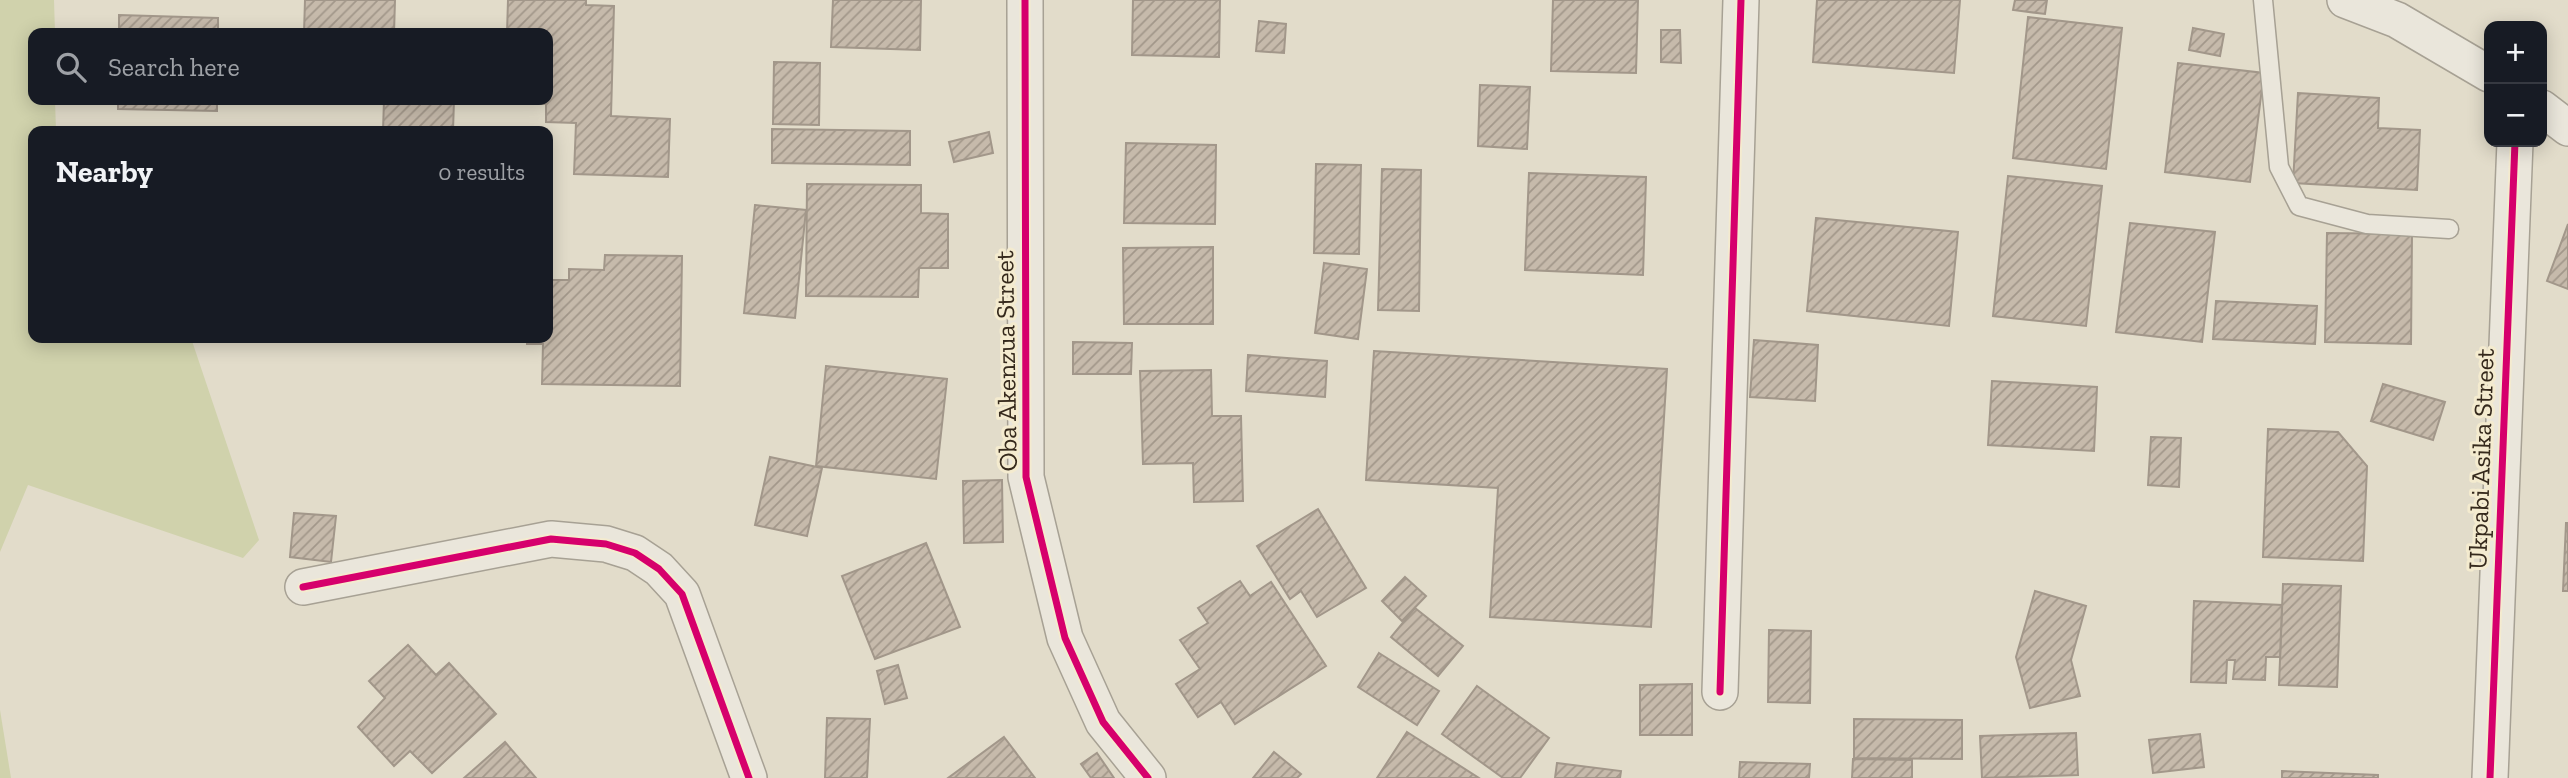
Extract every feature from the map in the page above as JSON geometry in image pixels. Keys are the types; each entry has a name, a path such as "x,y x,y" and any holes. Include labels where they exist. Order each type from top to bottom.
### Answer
{"street":[{"name":"Oba Akenzua Street","path":"1025,0 1026,477 1065,638 1103,722 1148,778"},
{"path":"1720,692 1741,0"},
{"path":"2345,0 2397,20 2484,71"},
{"path":"2547,112 2568,128"},
{"name":"Ukpabi Asika Street","path":"2490,778 2515,147"},
{"path":"303,587 551,539 606,544 635,553 659,569 682,594 749,778"}],"lane":[{"path":"2263,0 2279,167 2299,206 2367,224 2449,229"}],"green space":[{"path":"0,0 54,0 55,28 28,28 28,105 55,105 56,126 28,126 28,343 193,343 259,540 243,558 28,485 0,552"},
{"path":"0,710 11,778 0,778"}],"building":[{"path":"305,0 395,0 394,28 304,28"},
{"path":"508,0 586,0 586,5 614,6 611,116 670,119 668,177 574,174 576,123 546,122 546,105 553,105 553,28 507,28"},
{"path":"833,0 921,0 920,50 831,47"},
{"path":"1133,0 1220,0 1219,57 1132,55"},
{"path":"1553,0 1638,0 1636,73 1551,71"},
{"path":"1817,0 1960,0 1954,73 1813,62"},
{"path":"2015,0 2047,0 2045,14 2013,10"},
{"path":"119,15 218,18 218,28 119,28"},
{"path":"2028,17 2122,28 2106,169 2013,158"},
{"path":"1259,21 1286,24 1284,53 1256,51"},
{"path":"2193,28 2224,34 2220,56 2189,50"},
{"path":"1661,30 1680,30 1681,63 1661,62"},
{"path":"774,62 820,63 819,125 773,124"},
{"path":"2178,63 2264,73 2250,182 2165,172"},
{"path":"1480,85 1530,87 1527,149 1478,146"},
{"path":"2298,93 2379,98 2378,128 2420,130 2417,190 2293,183"},
{"path":"118,105 217,105 217,111 118,109"},
{"path":"384,105 454,105 453,126 383,126"},
{"path":"772,129 910,131 910,165 772,163"},
{"path":"989,132 993,153 954,162 949,142"},
{"path":"1126,143 1216,145 1215,224 1124,223"},
{"path":"1316,164 1361,165 1359,254 1314,253"},
{"path":"1382,169 1421,170 1419,311 1378,310"},
{"path":"1529,173 1646,177 1643,275 1525,270"},
{"path":"2008,176 2102,186 2086,326 1993,316"},
{"path":"807,184 921,185 921,213 948,214 948,268 919,268 918,297 806,296"},
{"path":"755,205 806,210 795,318 744,313"},
{"path":"1816,218 1958,232 1949,326 1807,311"},
{"path":"2130,223 2215,232 2202,342 2116,332"},
{"path":"2568,224 2568,289 2547,281"},
{"path":"2327,233 2412,234 2411,344 2325,342"},
{"path":"1213,247 1213,324 1124,324 1123,248"},
{"path":"605,255 682,256 680,386 542,384 543,344 527,343 553,343 553,280 569,280 569,269 604,270"},
{"path":"1324,263 1367,269 1358,339 1315,333"},
{"path":"2216,301 2317,306 2315,344 2213,339"},
{"path":"1754,340 1818,345 1815,401 1750,397"},
{"path":"1073,342 1132,343 1131,374 1073,374"},
{"path":"1374,351 1667,369 1651,627 1490,617 1498,488 1366,480"},
{"path":"1248,355 1327,361 1325,397 1246,391"},
{"path":"826,366 947,379 936,479 816,466"},
{"path":"1211,370 1212,416 1241,416 1243,501 1194,502 1193,463 1143,464 1140,371"},
{"path":"1992,381 2097,387 2094,451 1988,445"},
{"path":"2383,384 2445,402 2433,440 2371,421"},
{"path":"2268,429 2338,432 2367,466 2363,561 2263,557"},
{"path":"2151,437 2181,438 2179,487 2148,485"},
{"path":"770,457 822,468 807,536 755,525"},
{"path":"1002,480 1003,542 964,543 963,481"},
{"path":"1318,509 1366,588 1317,617 1301,591 1290,599 1257,546"},
{"path":"294,513 336,516 331,562 290,557"},
{"path":"2566,523 2568,591 2563,591"},
{"path":"926,543 960,627 875,659 842,576"},
{"path":"1405,577 1426,596 1402,621 1382,601"},
{"path":"1240,581 1250,596 1271,582 1326,666 1235,724 1221,702 1198,717 1176,684 1200,669 1180,640 1208,623 1198,608"},
{"path":"2283,584 2341,586 2337,687 2279,685"},
{"path":"2035,591 2086,606 2071,660 2080,696 2030,708 2016,657"},
{"path":"2194,601 2282,605 2280,657 2266,657 2265,680 2233,679 2235,660 2227,660 2226,683 2191,682"},
{"path":"1415,608 1463,646 1438,676 1391,637"},
{"path":"1769,630 1811,631 1810,703 1768,702"},
{"path":"408,645 436,675 449,663 496,714 432,773 410,751 394,766 358,727 385,698 369,681"},
{"path":"1379,653 1439,691 1417,725 1358,687"},
{"path":"898,665 907,698 885,704 877,671"},
{"path":"1692,684 1692,735 1640,735 1640,685"},
{"path":"1477,686 1549,738 1520,778 1503,778 1442,734"},
{"path":"827,718 870,719 867,778 825,778"},
{"path":"1854,719 1962,720 1962,759 1854,758"},
{"path":"1407,732 1479,778 1377,778"},
{"path":"2076,733 2078,775 1982,778 1980,736"},
{"path":"2200,734 2204,767 2153,773 2149,740"},
{"path":"1004,737 1035,778 948,778"},
{"path":"505,742 536,778 464,778"},
{"path":"1274,752 1301,774 1297,778 1253,778"},
{"path":"1097,753 1114,778 1091,778 1081,764"},
{"path":"1853,759 1912,760 1912,778 1852,778"},
{"path":"1740,762 1810,764 1809,778 1739,778"},
{"path":"1557,763 1621,771 1620,778 1555,778"},
{"path":"2282,771 2378,775 2378,778 2282,778"}],"cycle path":[{"path":"1025,0 1026,477 1065,638 1103,722 1148,778"},
{"path":"1720,692 1741,0"},
{"path":"2490,778 2515,147"},
{"path":"303,587 551,539 606,544 635,553 659,569 682,594 749,778"}]}
